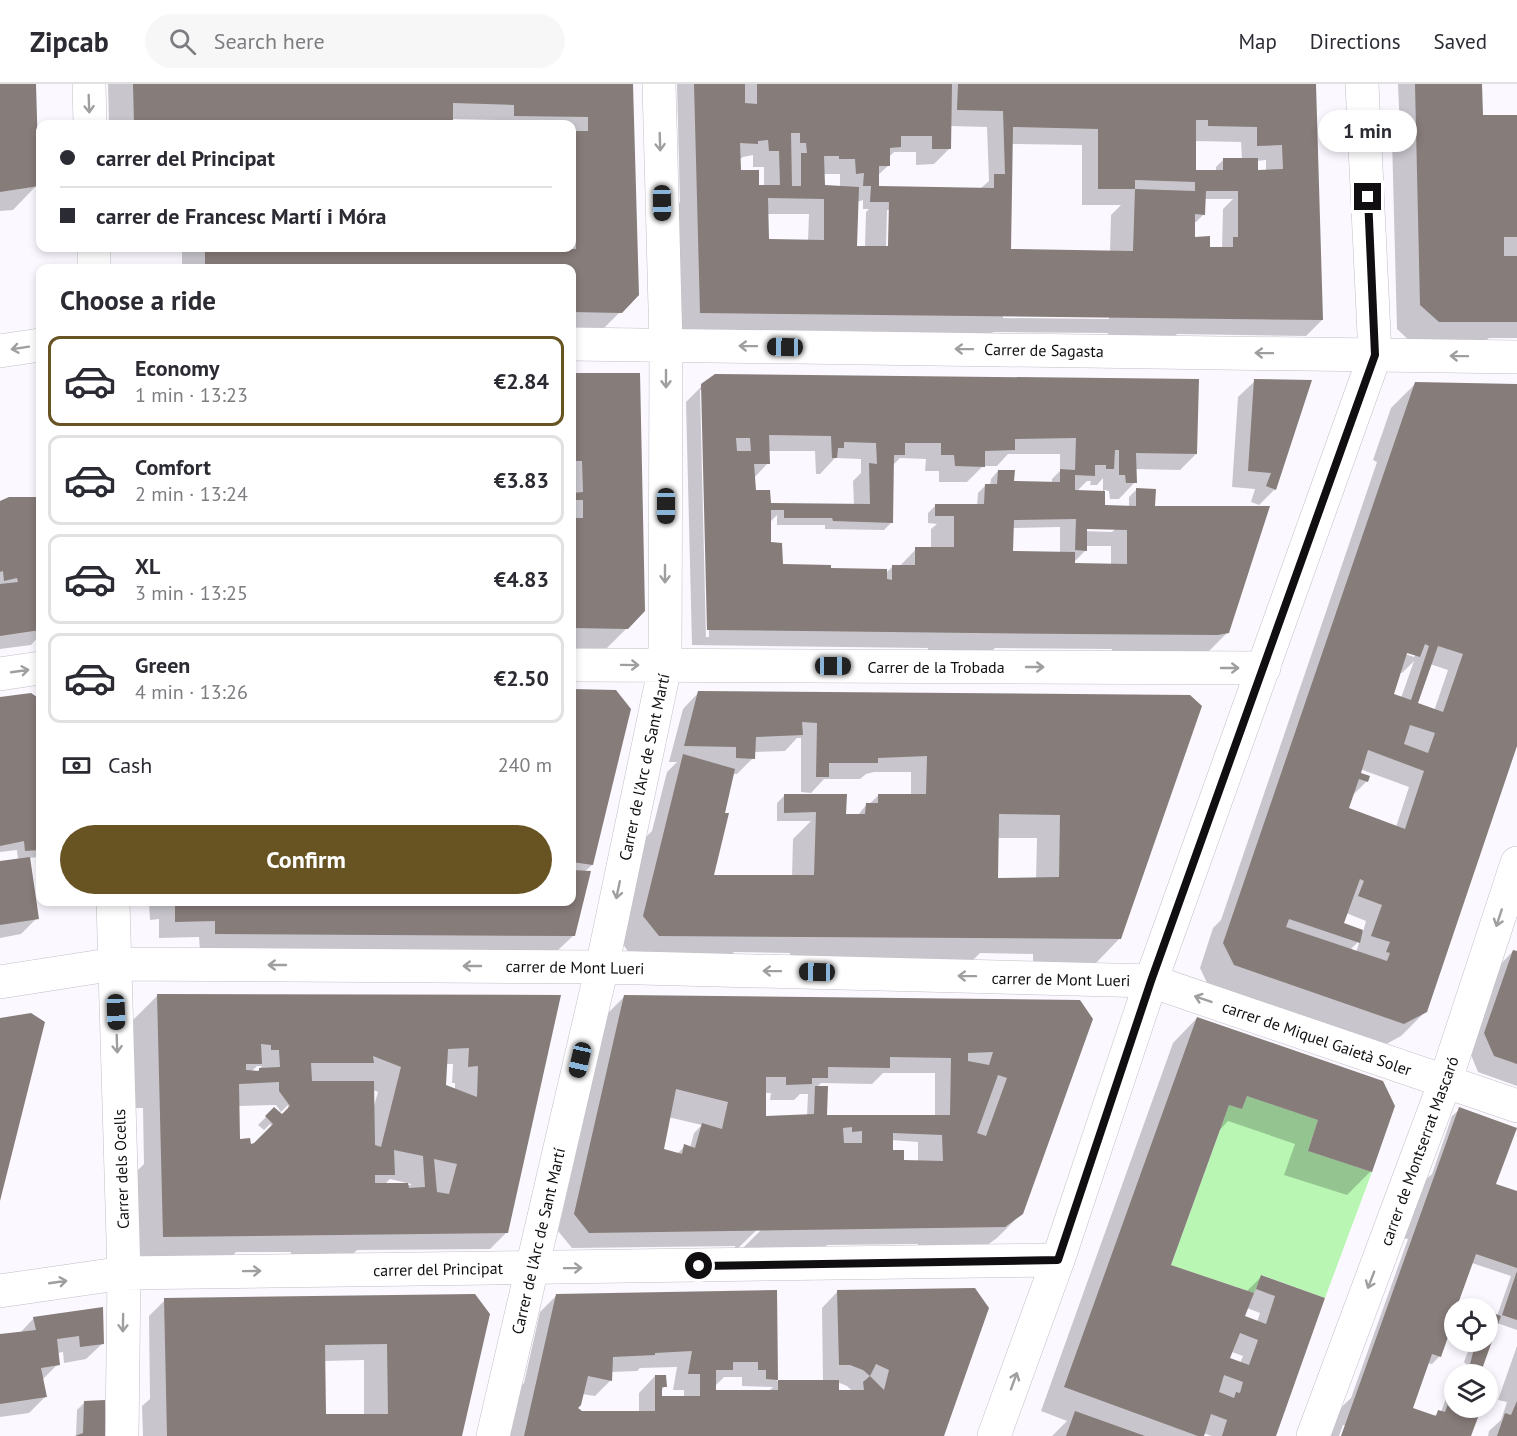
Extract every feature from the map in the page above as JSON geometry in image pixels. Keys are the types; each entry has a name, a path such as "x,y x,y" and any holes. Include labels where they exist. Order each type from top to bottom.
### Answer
{"street":[{"path":"89,84 90,120"},
{"name":"Carrer de l'Arc de Sant Martí","path":"493,1436 602,967 665,666 666,345 659,84"},
{"path":"994,1436 1058,1260 1151,981 1375,355 1362,84"},
{"name":"Carrer de Sagasta","path":"576,344 1517,357"},
{"path":"0,351 36,346"},
{"name":"Carrer de la Trobada","path":"576,665 1264,668"},
{"path":"0,674 36,669"},
{"name":"carrer de Montserrat Mascaró","path":"1312,1436 1445,1082 1517,863"},
{"name":"Carrer dels Ocells","path":"113,906 124,1273 122,1436"},
{"name":"carrer de Mont Lueri","path":"0,982 115,964 602,967 1151,981"},
{"name":"carrer de Miquel Gaietà Soler","path":"1151,981 1517,1106"},
{"name":"carrer del Principat","path":"0,1291 124,1273 1058,1260"}],"green space":[{"path":"1247,1096 1318,1120 1308,1151 1372,1172 1325,1298 1262,1275 1254,1293 1171,1265 1229,1105 1242,1109"}],"building":[{"path":"0,84 36,84 36,186 0,192"},
{"path":"133,84 633,84 639,295 622,313 576,312 576,264 205,264 205,252 576,252 576,131 588,131 588,117 514,116 514,105 453,103 453,120 134,120"},
{"path":"694,84 745,84 745,103 757,104 757,84 952,84 951,149 932,149 932,136 901,136 901,147 890,148 890,166 879,166 879,186 994,188 994,174 1005,174 1003,111 957,110 958,84 1316,84 1323,320 700,313","holes":["1196,120 1208,120 1208,126 1257,127 1257,146 1282,145 1283,169 1258,170 1258,158 1223,158 1223,170 1196,170","1013,127 1098,129 1098,189 1135,189 1133,251 1011,249","791,133 800,133 800,143 806,143 807,153 801,153 801,186 792,186","768,140 769,151 779,151 780,185 759,185 759,170 741,170 740,143 758,144 758,141","824,156 855,159 856,174 864,173 863,186 871,186 870,202 889,202 888,246 857,246 859,187 825,185","1135,180 1195,182 1195,191 1135,189","1206,191 1238,191 1238,237 1233,237 1233,247 1210,247 1210,236 1195,237 1195,214 1205,215","768,198 824,199 824,240 769,239"]},
{"path":"1415,84 1482,84 1483,115 1517,115 1517,237 1504,237 1504,256 1517,256 1517,322 1439,322 1420,305"},
{"path":"576,373 640,373 645,611 628,629 576,628 576,518 583,518 583,500 576,500 576,493 583,492 582,461 576,461"},
{"path":"715,374 1199,379 1197,454 1136,453 1137,483 1126,483 1125,475 1119,475 1119,450 1115,450 1114,469 1106,469 1106,465 1095,465 1095,476 1075,475 1075,490 1105,491 1105,505 1136,506 1136,488 1156,489 1155,506 1270,506 1229,633 1218,635 707,630 701,384","holes":["769,435 831,436 832,458 837,458 838,448 844,448 844,442 876,443 877,464 869,463 870,504 771,503 770,490 756,490 754,464 770,464","736,438 750,438 751,451 737,451","1076,438 1075,470 1060,469 1060,482 1014,481 1015,470 998,470 997,484 985,484 984,504 935,504 935,516 954,516 954,547 915,547 915,565 892,565 892,580 887,579 887,569 783,564 782,543 771,542 771,510 784,510 784,518 832,518 833,521 893,523 894,455 905,455 905,443 941,443 941,455 954,455 955,466 985,467 985,451 1015,450 1015,439","1076,519 1075,550 1087,551 1087,529 1127,530 1127,564 1075,563 1075,552 1013,551 1014,520"]},
{"path":"1254,379 1312,380 1276,490 1266,486 1271,473 1248,471"},
{"path":"1415,382 1517,384 1517,746 1427,1012 1404,1024 1234,965 1223,943","holes":["1425,644 1429,646 1411,700 1394,694 1407,653 1420,657","1438,646 1463,654 1443,712 1418,703","1410,725 1435,733 1428,753 1404,744","1368,750 1424,771 1405,829 1349,808 1359,779 1368,782 1370,776 1361,773","1360,879 1364,881 1358,896 1382,905 1371,936 1390,942 1386,952 1390,953 1387,961 1286,927 1289,919 1360,943 1363,930 1344,923"]},
{"path":"9,497 36,497 36,631 0,636 0,584 18,582 17,578 4,581 3,571 0,572 0,501"},
{"path":"576,689 616,690 631,709 593,865 576,863"},
{"path":"698,691 1190,695 1202,706 1121,939 659,936 643,916 683,754 735,769 725,813 729,813 714,875 814,875 816,812 784,813 784,794 847,794 846,814 865,814 866,803 878,803 878,794 926,794 927,756 878,758 878,763 829,763 829,777 816,777 817,723 802,722 803,735 756,737 755,759 736,758 736,747 684,746","holes":["999,814 1060,815 1059,877 998,878"]},
{"path":"31,693 36,696 36,850 25,851 24,841 0,846 0,697"},
{"path":"30,857 39,919 0,925 0,861"},
{"path":"576,870 591,871 575,936 215,934 215,921 175,922 175,906 576,906"},
{"path":"1513,950 1517,951 1517,1064 1494,1056 1484,1033"},
{"path":"157,994 561,995 508,1233 163,1237","holes":["261,1044 271,1045 271,1050 279,1050 280,1067 259,1068 259,1071 246,1070 246,1064 262,1064","469,1048 468,1067 478,1066 477,1097 446,1085 448,1049","373,1056 401,1067 381,1147 375,1145 374,1081 312,1081 311,1063 374,1063","279,1082 279,1091 290,1106 282,1114 274,1107 265,1116 273,1124 251,1144 250,1138 240,1139 239,1084","394,1150 423,1156 425,1187 409,1188 408,1183 375,1183 375,1175 395,1175","434,1159 457,1164 449,1194 437,1192"]},
{"path":"624,995 1080,1000 1093,1019 1023,1214 1005,1227 589,1233 574,1214","holes":["993,1052 989,1065 968,1061 968,1053","890,1057 951,1058 950,1115 827,1115 828,1086 815,1086 814,1114 766,1116 766,1077 786,1077 786,1085 812,1084 812,1078 828,1078 828,1067 890,1068","998,1075 1007,1078 986,1136 977,1133","676,1089 728,1102 722,1129 702,1123 695,1148 684,1144 682,1154 664,1149","852,1127 852,1132 862,1131 862,1143 844,1143 843,1128","893,1133 942,1135 943,1161 904,1160 904,1150 893,1150"]},
{"path":"31,1013 45,1022 0,1201 0,1018"},
{"path":"1197,1017 1383,1081 1395,1106 1372,1172 1308,1151 1318,1120 1247,1096 1242,1109 1229,1105 1171,1265 1254,1293 1245,1316 1266,1324 1275,1296 1256,1289 1261,1275 1325,1298 1276,1436 1222,1436 1227,1420 1211,1414 1204,1436 1198,1436 1064,1387","holes":["1240,1333 1258,1340 1249,1365 1230,1358","1224,1375 1243,1382 1240,1393 1236,1392 1234,1398 1219,1392"]},
{"path":"1459,1107 1517,1128 1496,1184 1517,1191 1517,1268 1476,1254 1460,1298 1444,1298 1444,1348 1441,1357 1432,1354 1413,1408 1436,1416 1438,1410 1444,1412 1444,1418 1478,1418 1471,1436 1341,1436"},
{"path":"1517,1271 1517,1320 1502,1315"},
{"path":"975,1288 989,1308 944,1436 524,1436 556,1294 777,1290 778,1380 839,1380 839,1390 864,1390 863,1382 870,1376 863,1370 850,1365 839,1365 837,1290","holes":["692,1351 688,1374 700,1374 700,1396 662,1396 662,1387 667,1387 666,1375 655,1375 655,1411 582,1411 578,1408 581,1405 588,1376 612,1381 613,1357","733,1362 758,1362 758,1370 766,1370 766,1379 778,1380 778,1390 716,1390 716,1370 733,1370","876,1364 889,1370 884,1390 870,1376"]},
{"path":"475,1294 490,1314 462,1436 167,1436 164,1298","holes":["387,1344 388,1414 326,1414 325,1345"]},
{"path":"103,1307 104,1344 80,1347 79,1336 57,1339 60,1365 41,1368 47,1397 0,1404 0,1334 36,1330 33,1317"},
{"path":"1473,1352 1488,1352 1484,1364 1470,1364"},
{"path":"105,1400 106,1436 75,1436 83,1433 84,1401"},
{"path":"1517,1401 1517,1436 1497,1436 1505,1413 1511,1415"},
{"path":"1075,1411 1145,1436 1066,1436"}],"route":[{"path":"699,1266 1058,1260 1151,981 1375,355 1368,197"}]}
